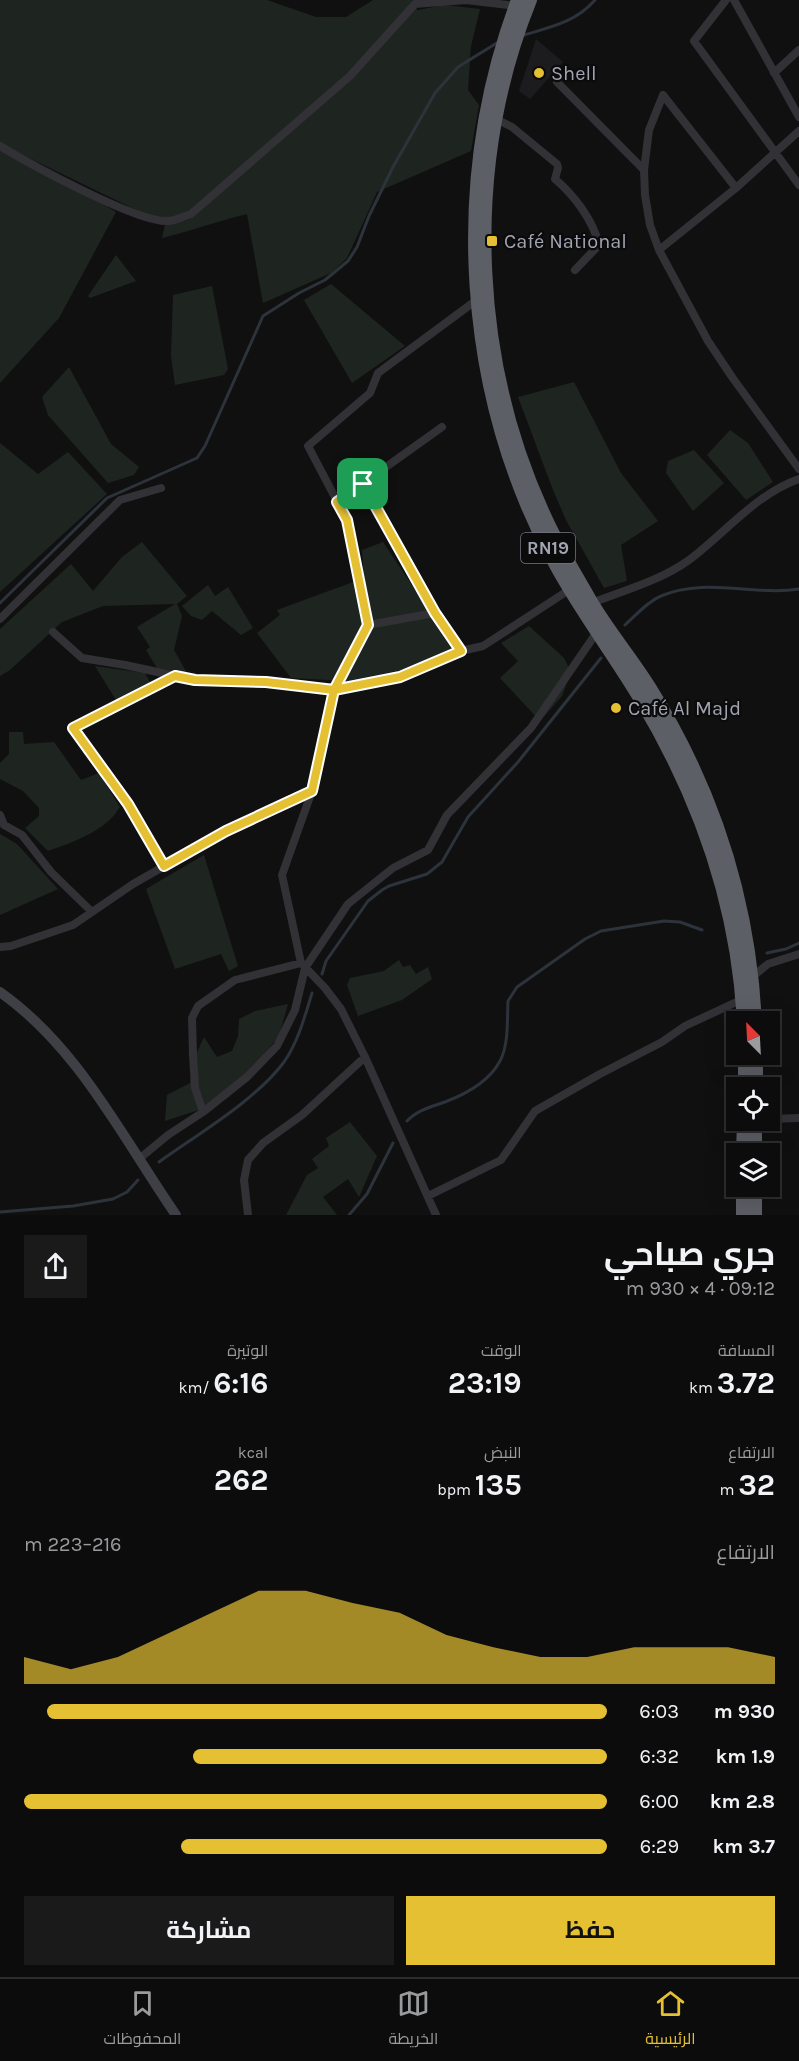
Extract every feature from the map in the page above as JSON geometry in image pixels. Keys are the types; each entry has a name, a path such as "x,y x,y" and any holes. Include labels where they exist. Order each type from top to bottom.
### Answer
{"highway":[{"name":"RN19","path":"530,0 509,41 488,106 479,170 476,234 478,299 488,375 504,441 531,513 586,605 649,687 676,734 737,892 752,977 746,1011"},
{"name":"RN19","path":"516,24 517,3"},
{"name":"RN19","path":"509,41 489,171 485,238 494,352 508,415 524,465 575,586"},
{"name":"RN19","path":"586,605 597,632 628,678 705,812 752,1011"},
{"path":"743,1197 743,1215"},
{"path":"755,1197 755,1215"}],"street":[{"path":"0,146 27,162 124,208 152,219 169,221 191,214 342,82 416,4 466,0 517,3"},
{"path":"726,0 694,41 799,184"},
{"path":"734,0 799,117"},
{"path":"774,73 799,50"},
{"path":"557,82 644,170"},
{"path":"736,188 663,95 649,130 644,170 650,225 659,250 708,341 799,469"},
{"path":"496,119 512,127 557,164 555,179 573,197 584,213 599,245 575,270"},
{"path":"659,250 736,188 799,131"},
{"path":"139,1159 247,1077 277,1046 295,1010 303,965 282,875 312,791 334,690 368,625 347,520 308,446 370,393 378,373 478,299"},
{"path":"337,502 442,427"},
{"path":"586,605 652,579 688,561 766,495 799,478"},
{"path":"363,484 435,613 461,651"},
{"path":"0,619 120,500 161,488"},
{"path":"53,632 82,658 195,680 266,682 334,690 400,677 461,651 483,646 575,586"},
{"path":"368,625 435,613"},
{"path":"203,1112 195,1088 193,1055 192,1018 198,1006 235,980 303,965 348,904 393,868 428,850 447,815 531,728 597,632"},
{"path":"164,866 128,804 73,728 175,676"},
{"path":"0,947 11,946 74,925 164,866 226,831 312,791"},
{"path":"0,815 4,825 22,835 51,872 92,912"},
{"path":"752,977 768,964 799,954"},
{"path":"303,965 325,988 340,1009 365,1057 436,1215"},
{"path":"0,992 58,1042 96,1093 176,1215"},
{"path":"428,1196 501,1160 535,1111 662,1042 685,1026 748,997"},
{"path":"248,1215 244,1180 248,1160 263,1143 302,1115 365,1057"},
{"path":"780,1119 799,1118"}],"shaded area":[{"path":"0,0 267,0 316,17 346,17 373,0 415,0 417,10 445,5 480,9 471,46 468,90 479,105 471,151 377,192 347,258 331,273 263,303 247,214 162,238 165,224 17,152 116,212 59,318 0,383"},
{"path":"536,39 563,62 530,99 519,91"},
{"path":"116,255 136,281 90,298 88,296"},
{"path":"331,284 405,346 352,383 304,300"},
{"path":"212,286 228,369 224,375 175,385 171,356 173,295"},
{"path":"69,367 111,444 139,467 134,475 108,483 48,415 42,397"},
{"path":"574,382 621,473 658,521 621,545 627,581 604,588 566,520 518,397"},
{"path":"730,430 748,443 773,482 746,500 707,455"},
{"path":"0,443 38,474 68,452 107,494 0,592"},
{"path":"694,450 724,483 693,511 666,473 668,461"},
{"path":"142,542 187,596 177,604 182,616 174,650 187,673 157,668 146,650 150,647 137,627 175,604 103,606 62,622 10,670 0,676 0,629 71,564 93,591 122,557"},
{"path":"383,542 454,648 401,670 346,681 291,678 257,633 280,615 277,610 364,578 362,550"},
{"path":"208,585 215,596 228,587 253,628 241,635 212,611 202,620 191,616 182,606"},
{"path":"529,626 564,658 571,672 562,696 540,721 500,678 518,661 501,643"},
{"path":"95,666 145,673 151,684 116,700"},
{"path":"9,732 23,732 24,744 54,742 81,780 99,773 120,807 98,829 48,851 25,828 39,816 39,808 23,791 0,779 0,763 9,754"},
{"path":"0,834 17,844 58,889 0,915"},
{"path":"204,855 238,966 229,971 221,954 175,969 146,889"},
{"path":"399,960 403,967 410,965 416,974 428,967 432,979 402,1000 358,1016 347,985 350,978 384,971"},
{"path":"288,1004 279,1036 255,1066 229,1087 217,1104 165,1121 167,1095 190,1083 194,1059 204,1037 217,1057 232,1051 238,1036 239,1019 255,1011"},
{"path":"350,1122 377,1156 359,1197 348,1179 323,1197 337,1215 286,1215 307,1175 318,1168 312,1159 329,1146 326,1138"}],"waterway":[{"path":"524,35 571,19 595,0"},
{"path":"0,603 107,498 197,458 205,446 263,316 299,293 325,280 348,261 357,247 393,167 435,93 458,67 500,41"},
{"path":"625,625 651,602 678,591 712,587 782,591 799,589"},
{"path":"322,974 326,961 368,901 389,886 427,874 442,862 468,817 518,762 601,658"},
{"path":"407,1121 420,1111 469,1091 490,1075 503,1054 507,1031 508,1001 517,987 585,939 601,931 664,921 680,922 702,930"},
{"path":"767,953 786,949 799,943"},
{"path":"159,1162 226,1116 272,1076 284,1062 293,1046 312,993"},
{"path":"349,1215 367,1194 393,1143"},
{"path":"0,1212 73,1206 113,1199 127,1192 138,1180"}],"place":[{"name":"Shell","path":"539,73"},
{"name":"Café National","path":"492,241"},
{"name":"Café Al Majd","path":"616,708"}],"route":[{"path":"363,484 337,502 347,520 368,625 334,690 266,682 195,680 175,676 73,728 128,804 164,866 226,831 312,791 334,690 400,677 461,651 435,613 363,484"}]}
